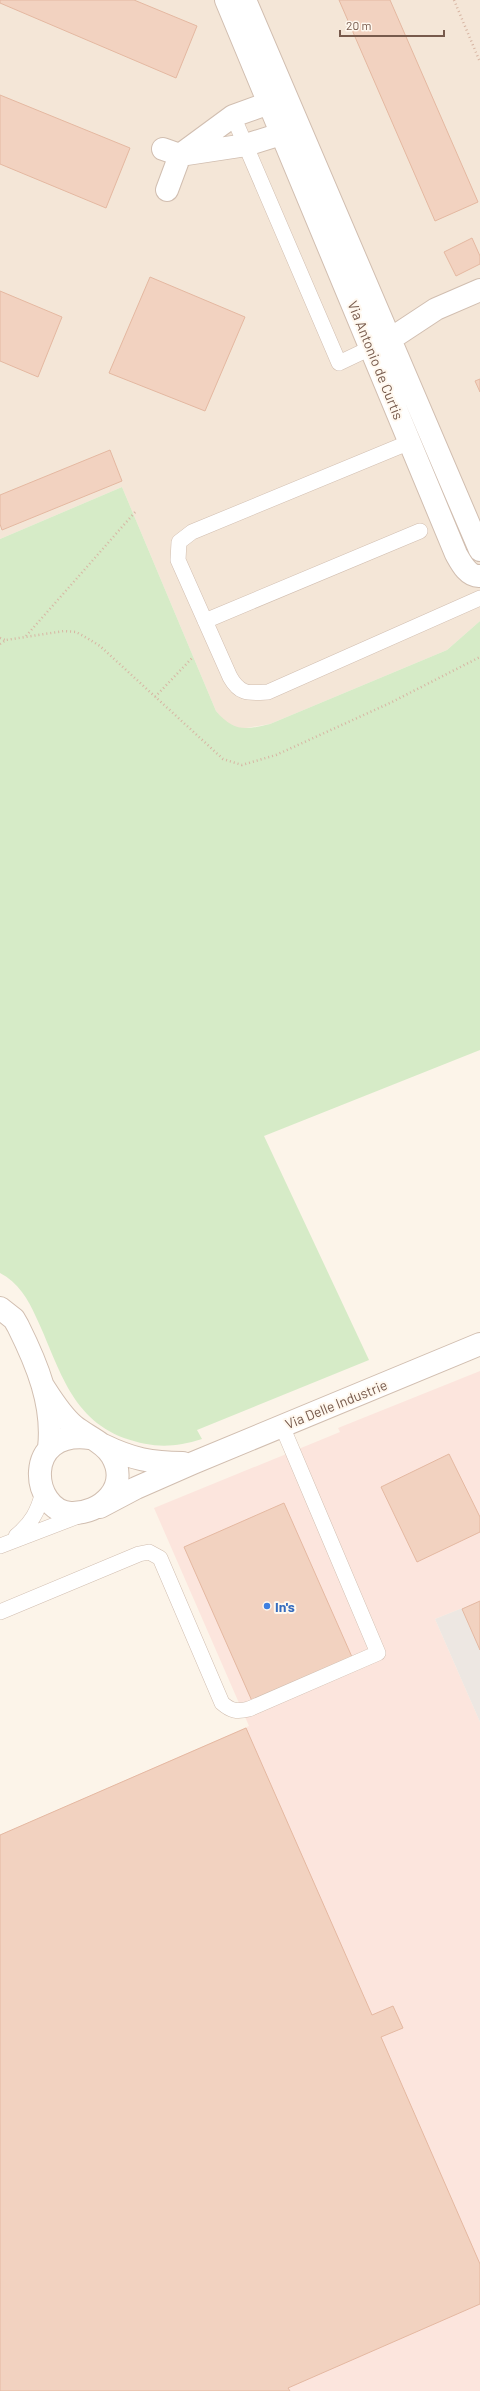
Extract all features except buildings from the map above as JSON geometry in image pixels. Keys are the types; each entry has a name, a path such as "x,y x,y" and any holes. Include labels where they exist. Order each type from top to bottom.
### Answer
{"street":[{"name":"Via Antonio de Curtis","path":"226,0 278,100"},
{"name":"Via Antonio de Curtis","path":"245,0 278,100 380,344 480,550"},
{"path":"171,152 233,116 278,100"},
{"path":"171,152 246,146 291,131"},
{"path":"167,190 171,152"},
{"path":"380,344 436,309 480,290"},
{"name":"Via Antonio de Curtis","path":"380,344 410,442 456,554 472,574 480,576"},
{"name":"Via Delle Industrie","path":"0,1308 14,1319 43,1386 60,1411 73,1425 97,1442 112,1456 116,1470 116,1484 111,1497 93,1510"},
{"name":"Via Delle Industrie","path":"93,1510 136,1488 193,1463 480,1344"},
{"name":"Via Delle Industrie","path":"43,1386 51,1429 50,1448"},
{"name":"Via Delle Industrie","path":"43,1492 39,1475 42,1461 50,1448 62,1439 76,1436 97,1442 129,1457 155,1463 193,1463"},
{"path":"43,1492 53,1505 68,1513 93,1510"}],"lane":[{"path":"233,116 339,363 380,344"},
{"path":"410,442 192,532 184,537 178,548 178,560 234,686 242,691 257,693 280,687 480,598"},
{"path":"205,621 420,531"},
{"path":"0,1612 139,1554 149,1552 160,1558 222,1703 230,1710 239,1712 249,1709 378,1653 282,1426"},
{"path":"4,1545 27,1527 38,1511 43,1492"},
{"path":"4,1545 93,1510"}],"path":[{"path":"454,0 480,62"},
{"path":"26,636 137,510"},
{"path":"0,638 6,640"},
{"path":"155,697 198,652"}],"shaded area":[{"path":"0,0 480,0 480,621 447,650 270,724 240,729 225,722 216,711 122,487 0,539"},
{"path":"480,1371 480,1601 435,1619 480,1722 480,2391 0,2391 0,1835 249,1726 154,1508 340,1432 338,1428"},
{"path":"480,1601 480,1722 435,1619"}],"green space":[{"path":"122,487 216,711 222,718 234,726 247,728 270,724 447,650 480,621 480,1050 264,1136 369,1360 197,1430 202,1439 182,1444 163,1446 144,1444 124,1438 105,1429 90,1417 68,1388 59,1371 33,1310 26,1298 12,1281 0,1273 0,539"}],"place":[{"name":"In's","path":"267,1606"}]}
